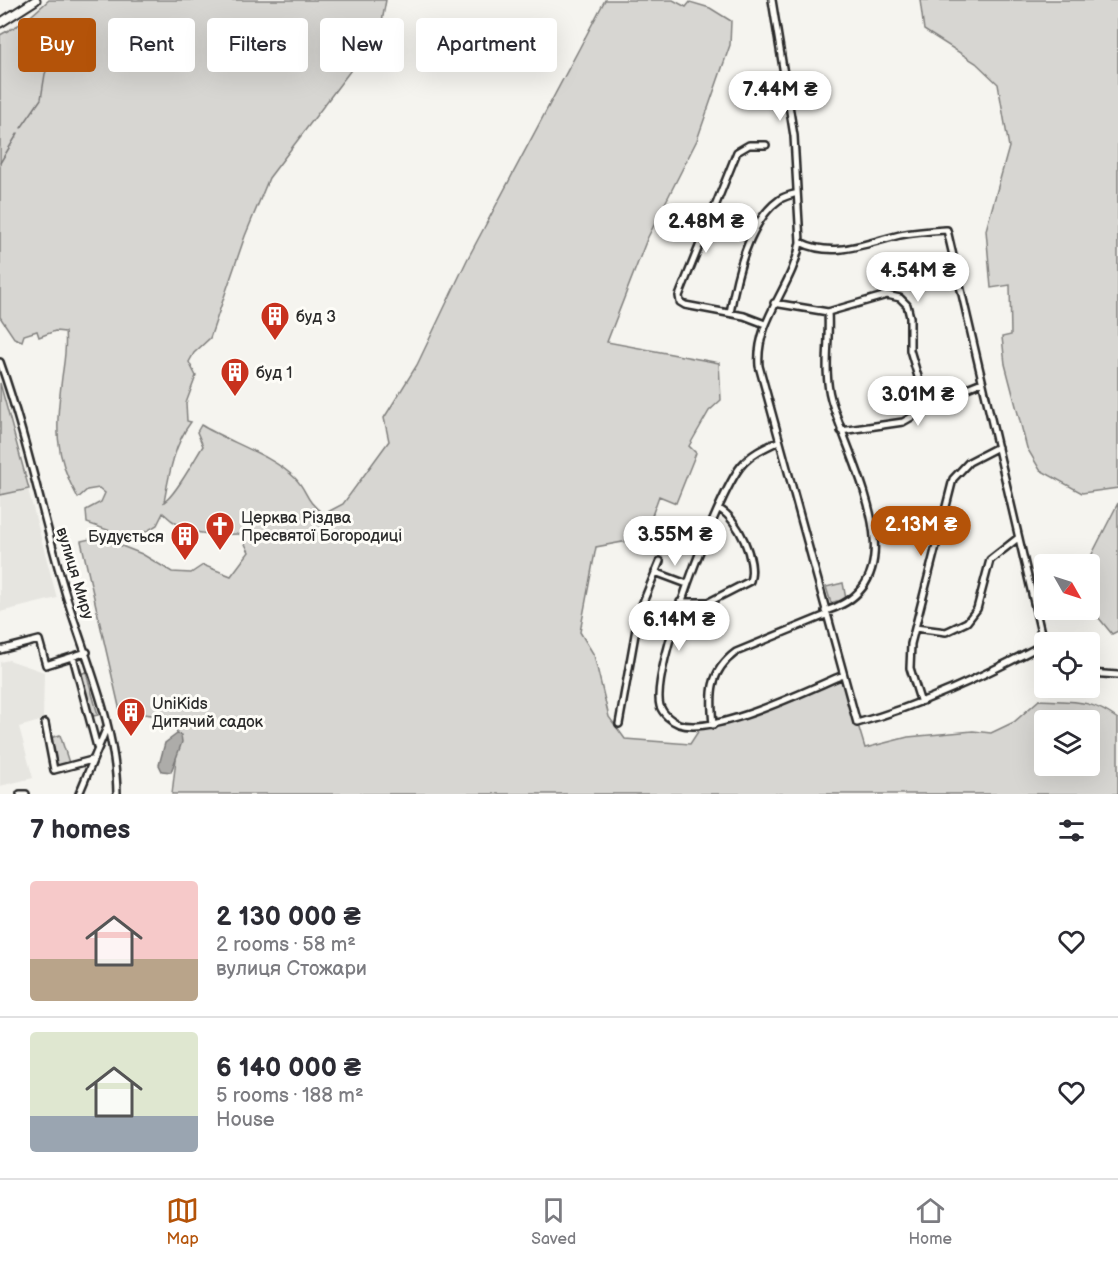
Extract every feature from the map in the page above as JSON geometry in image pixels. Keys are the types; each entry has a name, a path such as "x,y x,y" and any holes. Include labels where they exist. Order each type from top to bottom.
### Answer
{"main road":[{"path":"0,23 36,0"}],"street":[{"path":"772,0 794,136 800,242 796,260 765,324 759,349 759,366 857,723 964,683 1034,652"},
{"path":"765,324 730,313 685,305 680,302 679,296 737,152 749,145 766,145"},
{"path":"730,313 736,274 759,223 779,200 797,193"},
{"path":"800,242 827,250 845,250 904,234 947,230 1041,632"},
{"path":"774,303 828,312 887,295 900,298 907,305 910,317 910,350 927,407"},
{"path":"713,725 710,688 718,668 727,658 845,604 860,591 870,572 876,549 871,512 830,397 827,376 828,312"},
{"name":"вулиця Миру","path":"0,362 19,421 67,598 87,652 116,761 117,794"},
{"path":"842,431 903,422 927,407 982,382"},
{"path":"778,441 744,462 733,478 719,509 680,602 661,681 660,706 665,715 678,724 700,727 713,725 843,675"},
{"path":"920,700 910,668 911,644 953,479 969,462 998,447"},
{"path":"680,602 709,603 750,581 752,570 735,522 719,509"},
{"path":"915,628 946,632 967,622 977,609 990,560 1018,538"},
{"path":"619,724 639,612 660,561"},
{"path":"655,572 687,584"},
{"path":"0,650 39,640 46,665 87,652"},
{"path":"72,657 97,747"},
{"path":"1100,674 1118,675"},
{"path":"45,723 54,770 92,760"},
{"path":"79,794 107,727"},
{"path":"20,794 26,794"}],"shaded area":[{"path":"49,0 386,0 383,18 320,18 320,72 349,72 269,178 245,236 210,338 194,353 189,362 196,376 186,403 187,421 191,422 176,450 164,502 179,485 203,446 197,432 201,425 275,462 295,478 309,500 324,514 343,504 389,441 384,418 417,365 467,260 605,0 673,0 686,7 690,2 710,8 731,21 730,45 697,140 647,239 607,342 719,363 721,400 709,411 689,446 696,453 676,503 659,496 644,538 596,547 580,632 594,655 609,717 625,739 690,744 701,727 730,720 843,675 865,748 908,737 973,731 991,733 1014,722 1039,700 1080,702 1098,707 1118,719 1118,794 172,794 178,742 175,718 120,711 81,541 99,537 142,554 172,572 191,573 203,565 231,576 249,552 240,534 209,534 190,530 172,521 163,513 157,525 134,539 87,523 86,510 101,502 105,493 99,488 87,490 78,498 60,453 58,425 65,332 55,331 39,337 37,331 24,335 22,341 14,338 0,317 0,35 18,25 18,72 96,72 96,18 29,18"},
{"path":"920,0 1118,0 1118,488 1082,493 1040,470 1027,448 1005,364 1002,337 1011,335 1010,285 991,288 986,230 1009,147 998,84 976,63 924,30"},
{"path":"0,383 29,489 0,495"},
{"path":"0,384 57,598 0,612"},
{"path":"1118,503 1118,631 1112,634 1100,619 1100,554 1092,554"},
{"path":"843,583 846,599 838,605 837,601 831,603 826,587"},
{"path":"9,660 44,672 43,720 19,727 33,778 0,786 0,662"},
{"path":"86,672 98,715 89,717 77,675"},
{"path":"177,734 181,735 182,742 171,772 162,771 159,765 165,743"},
{"path":"60,735 70,766 54,770 47,739"}],"waterway":[{"path":"21,128 41,99 46,72"},
{"path":"0,163 18,133"}],"place":[{"name":"буд 3","path":"275,342"},
{"name":"буд 1","path":"235,398"},
{"name":"Церква Різдва Пресвятої Богородиці","path":"220,552"},
{"name":"Будується","path":"185,562"},
{"name":"UniKids Дитячий садок","path":"131,738"}]}
